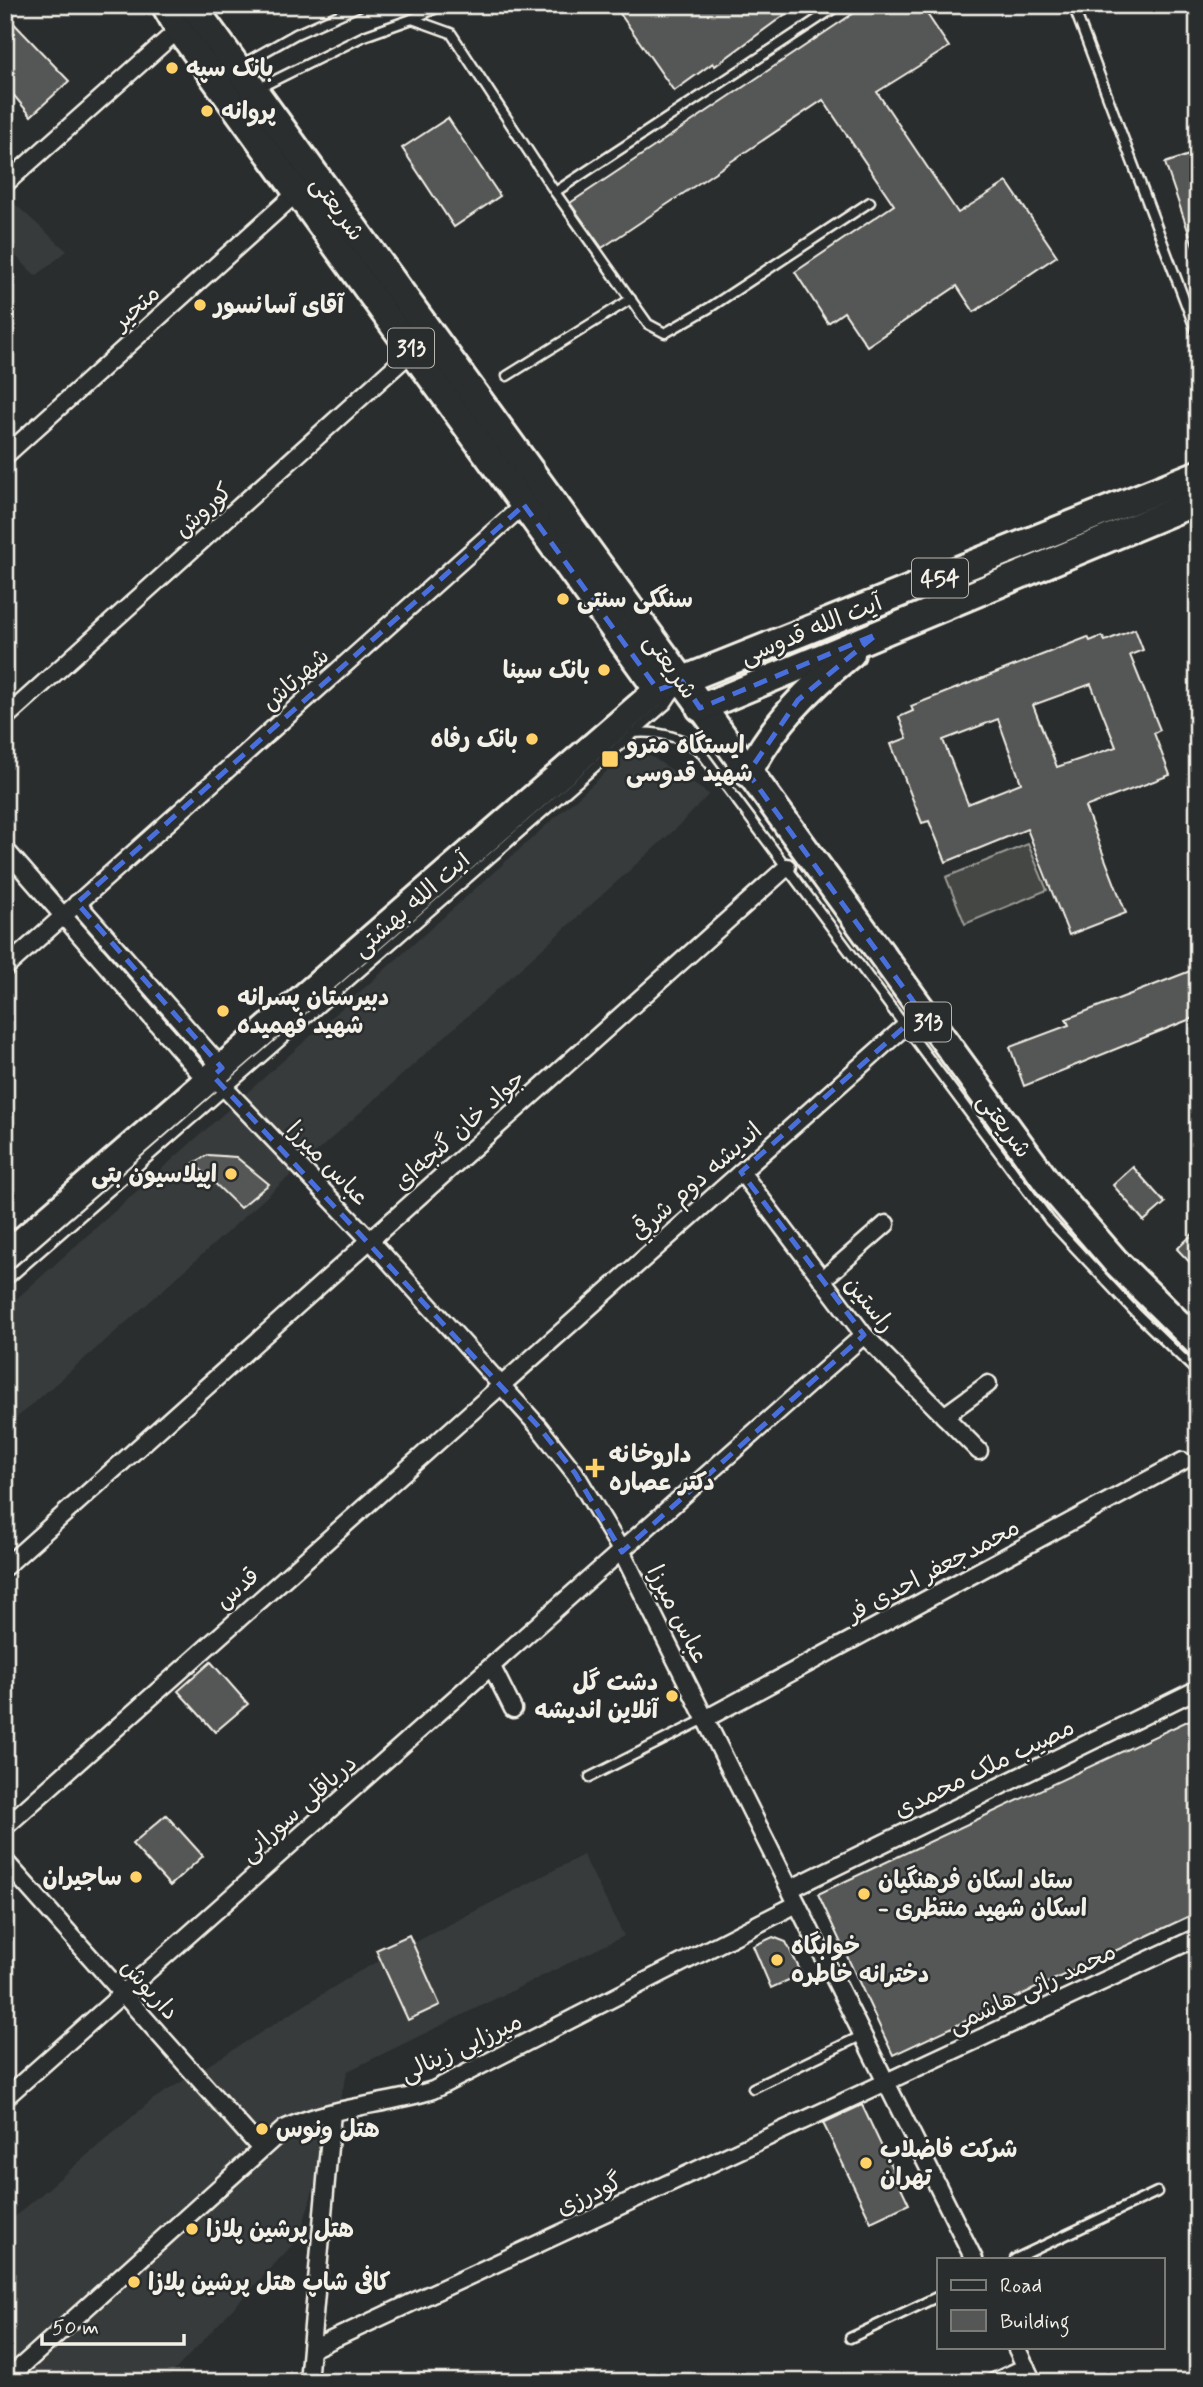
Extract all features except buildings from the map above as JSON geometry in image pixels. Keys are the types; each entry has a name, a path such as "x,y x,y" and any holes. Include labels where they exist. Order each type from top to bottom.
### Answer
{"main road":[{"name":"شریعتی","path":"165,5 179,29 306,184 533,497 658,690"},
{"name":"شریعتی","path":"192,5 253,91 306,184"},
{"name":"آیت الله قدوسی","path":"658,690 1198,474"},
{"name":"شریعتی","path":"533,497 682,681 748,773 796,859 913,1019 1066,1206 1115,1261 1198,1343"},
{"name":"آیت الله قدوسی","path":"700,708 1198,501"},
{"path":"748,773 768,736 798,700 877,635"},
{"name":"آیت الله بهشتی","path":"5,1256 217,1078 658,690"}],"street":[{"path":"5,184 179,29"},
{"name":"متحیر","path":"5,456 306,184"},
{"name":"کوروش","path":"5,718 422,343"},
{"name":"شهرتاش","path":"64,915 533,497"},
{"path":"5,849 217,1078"},
{"name":"جواد خان گنجه‌ای","path":"5,1567 796,859"},
{"path":"77,903 217,1078"},
{"path":"5,968 64,915"},
{"name":"انديشه دوم شرقي","path":"500,1383 913,1019"},
{"name":"عباس میرزا","path":"217,1078 500,1383 575,1473 622,1552 974,2258"},
{"name":"راستین","path":"741,1172 864,1335 979,1451"},
{"path":"822,1280 886,1224"},
{"name":"دریاقلی سورانی","path":"5,2098 864,1335"},
{"name":"قدس","path":"5,1827 500,1383"},
{"path":"944,1416 988,1384"},
{"name":"محمدجعفر احدی فر","path":"705,1719 1183,1461"},
{"path":"492,1667 513,1709"},
{"name":"مصیب ملک محمدی","path":"793,1896 1198,1689"},
{"name":"داریوش","path":"5,1861 261,2149"},
{"name":"میرزایی زینالی","path":"5,2381 284,2129 307,2117 401,2100 433,2090 793,1896"},
{"name":"محمد راثی هاشمی","path":"885,2080 1198,1937"},
{"name":"گودرزی","path":"312,2349 885,2080"},
{"path":"308,2382 332,2113"},
{"path":"994,2382 1029,2374 1016,2348"}],"lane":[{"path":"236,68 296,34 360,5"},
{"path":"253,91 364,36 443,5"},
{"path":"555,192 839,5"},
{"path":"1073,5 1198,336"},
{"path":"412,19 451,33 555,192 648,324 665,333 709,308 870,202"},
{"path":"507,376 631,299"},
{"path":"5,1282 217,1078 667,704 682,681"},
{"path":"633,733 663,733 685,741 700,751 796,859"},
{"path":"913,1019 1050,1221 1136,1313 1198,1373"},
{"path":"590,1777 705,1719"},
{"path":"753,2088 863,2035"},
{"path":"1017,2258 1157,2192"},
{"path":"850,2339 937,2297"}],"highlighted area":[{"path":"524,505 658,690 682,681 700,708 877,634 798,700 748,773 921,1012 741,1172 864,1335 622,1552 575,1473 538,1426 213,1076 222,1068 77,903"}],"shaded area":[{"path":"5,195 67,251 36,276 5,245"},
{"path":"635,746 709,794 680,825 145,1306 5,1428 5,1309"},
{"path":"1028,844 1047,890 965,924 946,877"},
{"path":"583,1855 624,1936 348,2071 299,2238 164,2382 43,2382 5,2343 5,2225 152,2100 358,1972"}],"place":[{"name":"بانک سپه","path":"172,68"},
{"name":"پروانه","path":"207,111"},
{"name":"آقای آسانسور","path":"200,305"},
{"name":"سنگکی سنتی","path":"563,599"},
{"name":"بانک سینا","path":"604,670"},
{"name":"بانک رفاه","path":"532,739"},
{"name":"ایستگاه مترو شهید قدوسی","path":"610,759"},
{"name":"دبیرستان پسرانه شهید فهمیده","path":"223,1011"},
{"name":"اپیلاسیون بتی","path":"231,1174"},
{"name":"داروخانه دکتر عصاره","path":"595,1468"},
{"name":"دشت گل آنلاین اندیشه","path":"672,1696"},
{"name":"ساجیران","path":"136,1877"},
{"name":"ستاد اسکان فرهنگیان - اسکان شهید منتظری","path":"864,1894"},
{"name":"خوابگاه دخترانه خاطره","path":"777,1960"},
{"name":"هتل ونوس","path":"262,2129"},
{"name":"شرکت فاضلاب تهران","path":"866,2163"},
{"name":"هتل پرشین پلازا","path":"192,2229"},
{"name":"کافی شاپ هتل پرشین پلازا","path":"134,2282"}]}
